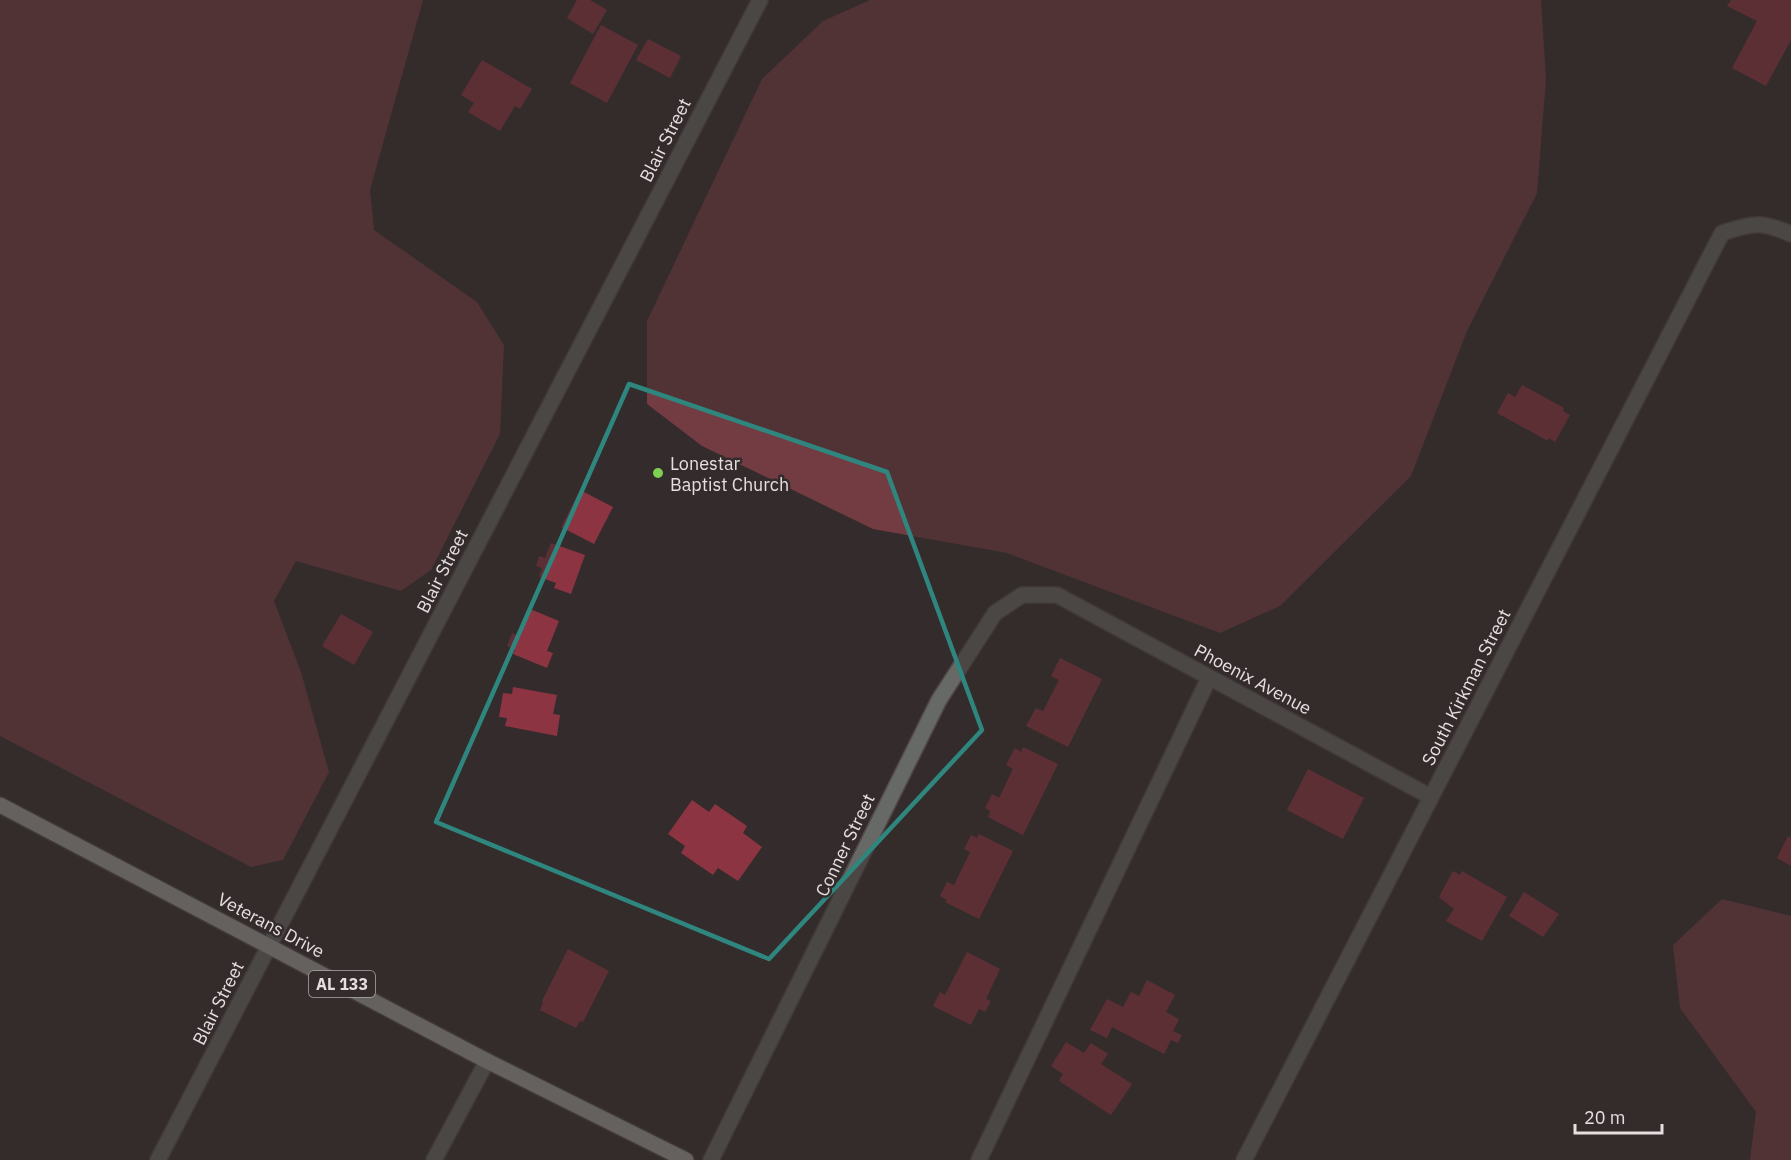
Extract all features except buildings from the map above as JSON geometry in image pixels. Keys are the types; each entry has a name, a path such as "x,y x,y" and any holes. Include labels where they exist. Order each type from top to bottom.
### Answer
{"main road":[{"name":"Veterans Drive","path":"0,805 487,1061 686,1160"}],"street":[{"name":"Blair Street","path":"158,1160 759,0"},
{"name":"South Kirkman Street","path":"1244,1160 1722,233 1748,224 1766,224 1791,234"},
{"name":"Conner Street","path":"711,1160 939,700 994,614 1022,595 1057,595"},
{"name":"Phoenix Avenue","path":"1057,595 1431,797"},
{"path":"979,1160 1209,678"},
{"path":"434,1160 487,1061"}],"highlighted area":[{"path":"629,384 887,472 982,730 769,959 436,822"}],"shaded area":[{"path":"0,0 423,0 370,190 374,230 477,302 504,345 500,434 431,570 401,591 296,561 274,601 301,672 329,772 283,860 251,867 0,736"},
{"path":"870,0 1541,0 1546,79 1537,193 1467,331 1411,476 1280,606 1220,633 1007,553 873,529 702,446 647,404 647,321 762,79 823,21"},
{"path":"1722,899 1791,916 1791,1160 1750,1160 1756,1112 1680,1008 1673,945"}],"place":[{"name":"Lonestar Baptist Church","path":"658,473"}]}
